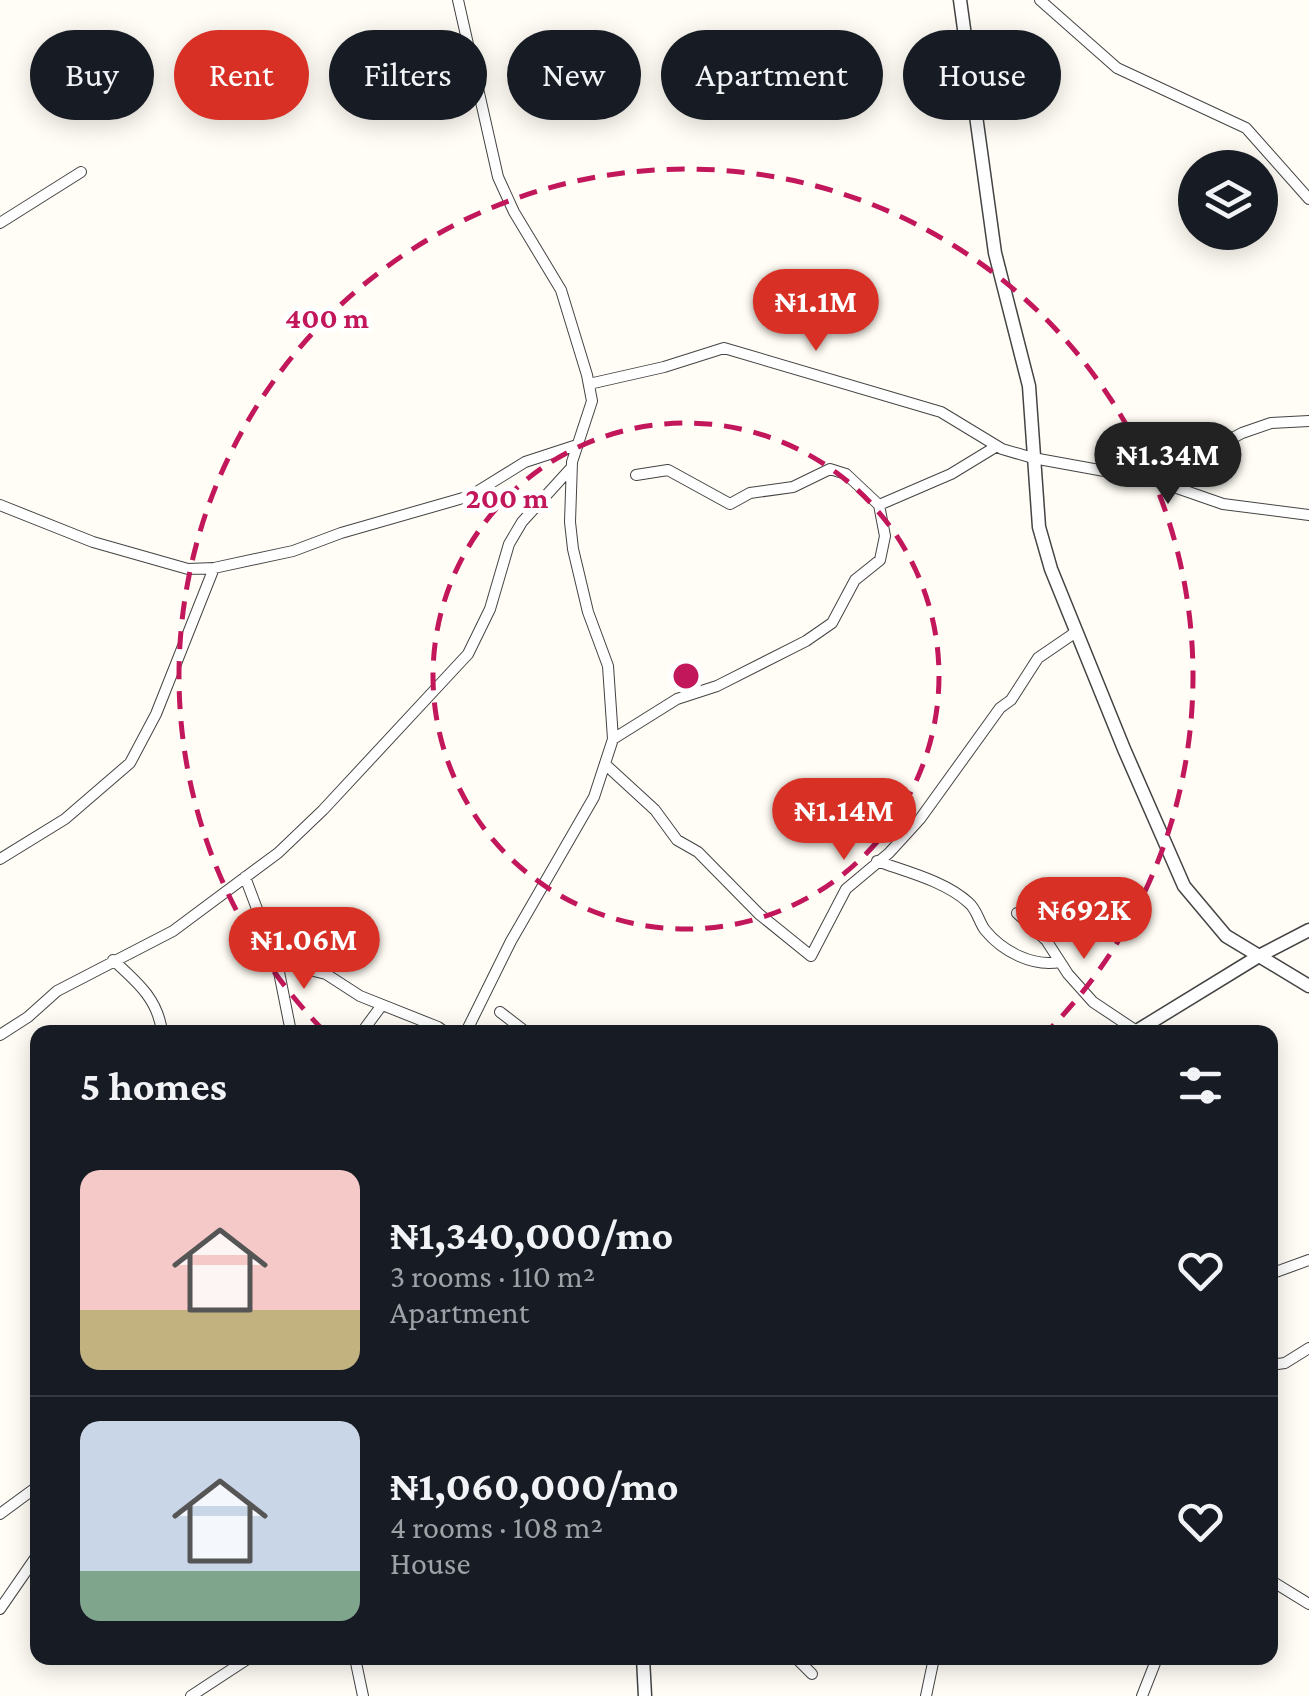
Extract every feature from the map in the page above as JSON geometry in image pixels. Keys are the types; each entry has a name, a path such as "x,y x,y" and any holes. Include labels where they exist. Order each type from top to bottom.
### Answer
{"street":[{"path":"458,0 498,177 514,212 561,290 589,384 592,401 571,468 573,550 588,612 608,666 613,740 594,796 511,941 469,1025"},
{"path":"960,0 995,254 1029,386 1040,528 1076,632 1184,886 1226,936 1309,986"},
{"path":"1040,0 1117,68 1246,128 1309,199"},
{"path":"0,222 81,172"},
{"path":"589,384 724,348 941,412 997,446 1033,458 1154,480 1223,504 1309,515"},
{"path":"1154,480 1242,433 1271,423 1309,421"},
{"path":"0,505 94,542 188,569 214,568 293,551 470,496 525,462 578,446"},
{"path":"879,506 951,474 997,446"},
{"path":"0,1035 57,991 173,931 278,853 314,820 406,718 458,668 481,632 509,544 522,522 571,468"},
{"path":"613,740 677,699 717,686 806,641 832,622 854,580 880,560 885,536 879,506 846,474 830,469 793,487 750,493 730,504 668,470 636,475"},
{"path":"0,859 66,819 130,762 156,714 214,568"},
{"path":"606,765 655,810 676,840 698,852 759,914 812,956 846,889 920,819 1000,708 1011,700 1030,667 1076,632"},
{"path":"877,861 946,888 971,904 984,929 1009,951 1042,966 1060,962"},
{"path":"245,877 277,962 290,1025"},
{"path":"1017,913 1046,940 1093,1002 1127,1025"},
{"path":"1148,1025 1259,956 1309,930"},
{"path":"112,960 148,992 161,1025"},
{"path":"277,962 326,974 360,996 433,1025"},
{"path":"367,1025 382,1005"},
{"path":"500,1012 517,1025"},
{"path":"1278,1271 1309,1260"},
{"path":"1278,1364 1309,1348"},
{"path":"0,1514 30,1492"},
{"path":"0,1609 30,1566"},
{"path":"1278,1585 1309,1604"},
{"path":"191,1696 238,1665"},
{"path":"356,1665 362,1696"},
{"path":"643,1665 645,1696"},
{"path":"803,1665 812,1674"},
{"path":"926,1696 933,1665"},
{"path":"1142,1696 1154,1665"}]}
